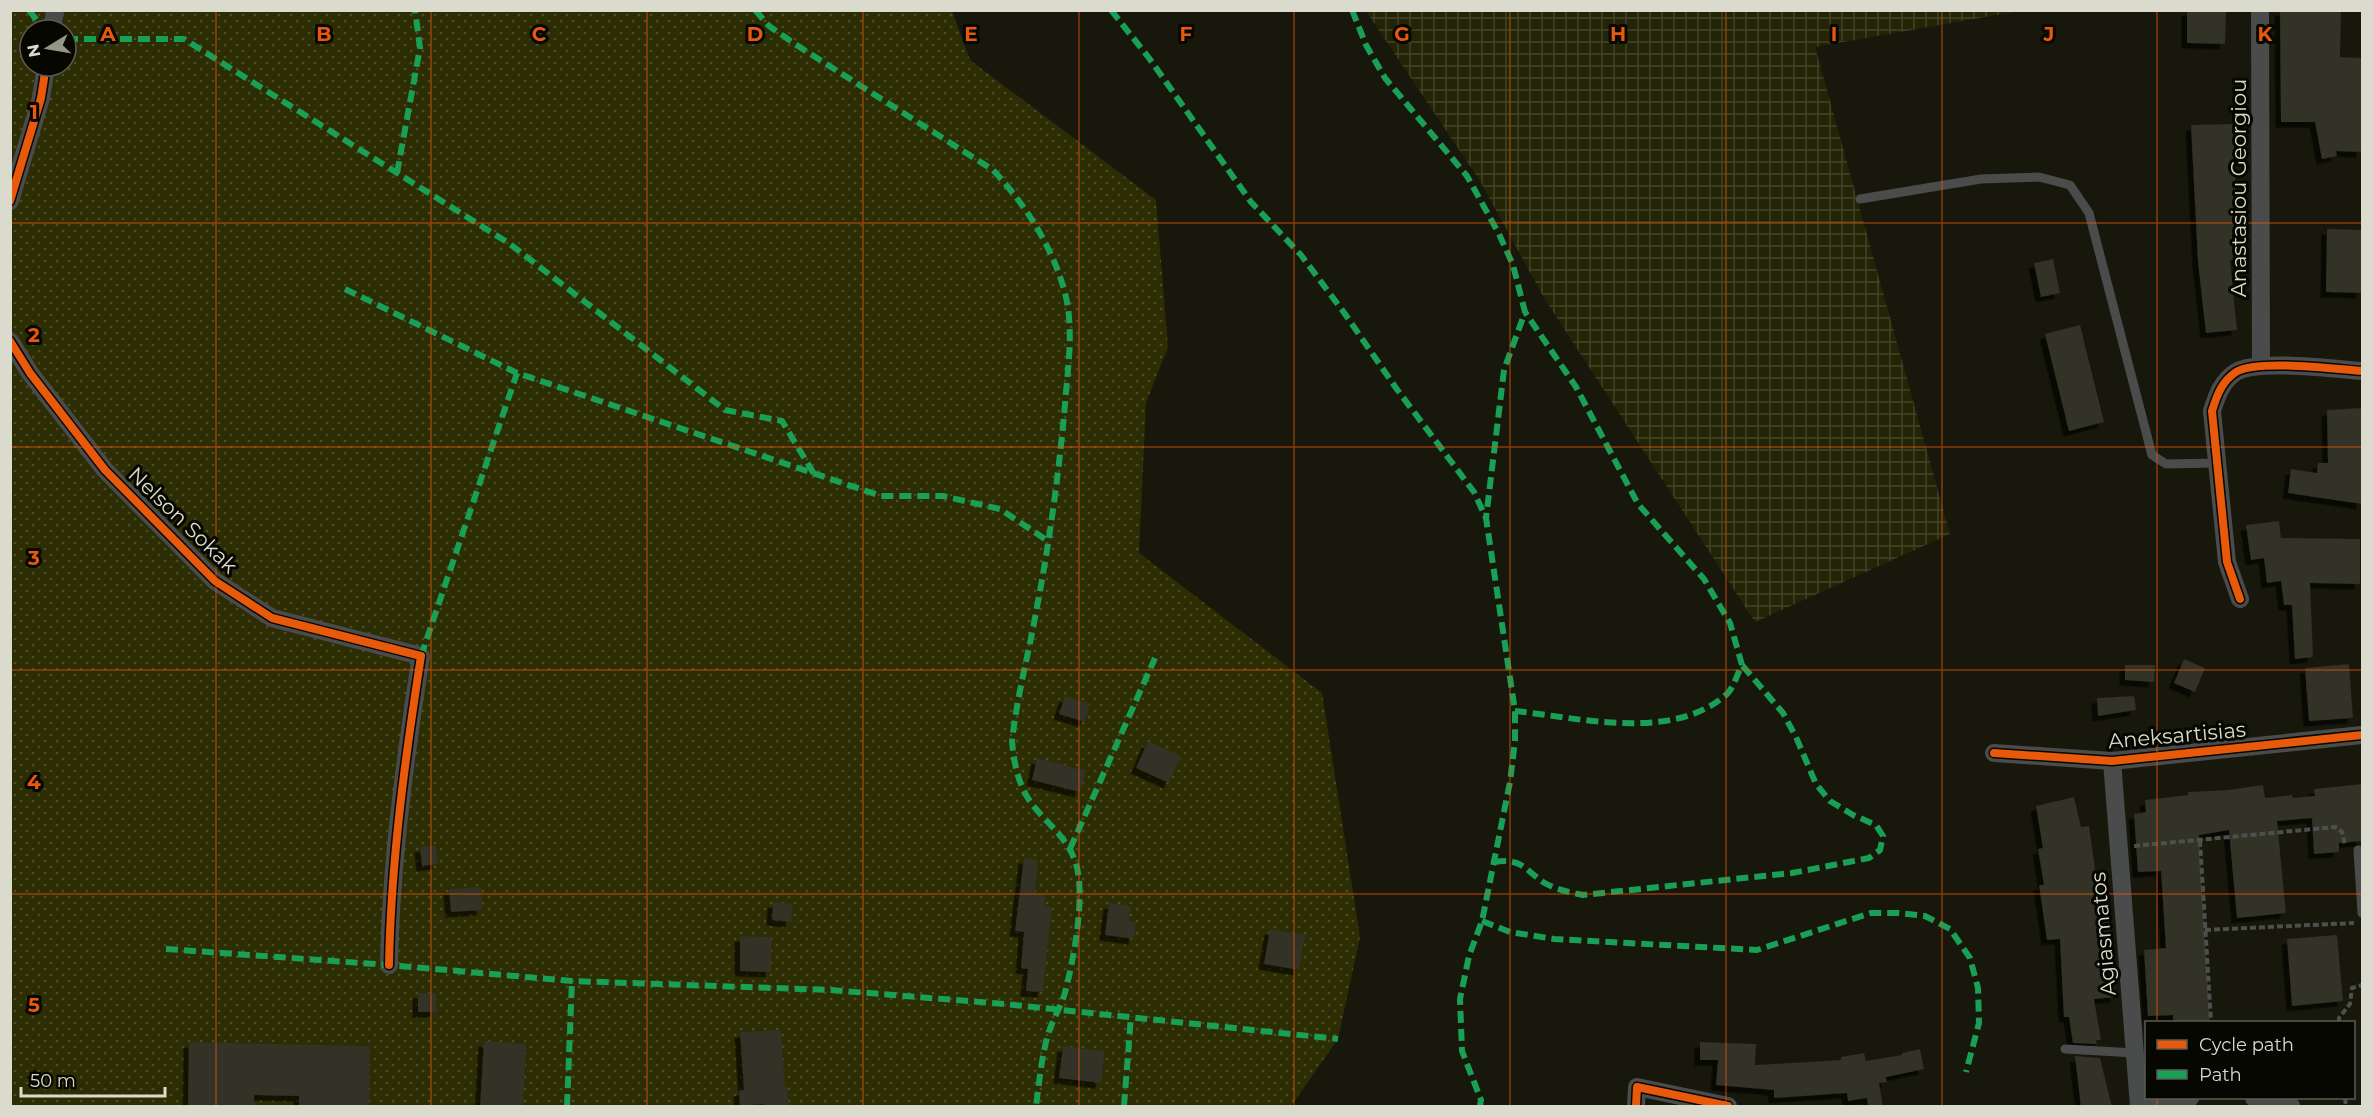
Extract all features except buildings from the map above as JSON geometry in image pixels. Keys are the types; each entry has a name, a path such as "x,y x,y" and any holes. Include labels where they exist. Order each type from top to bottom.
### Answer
{"street":[{"name":"Anastasiou Georgiou","path":"2260,10 2261,365"},
{"path":"10,201 41,98 44,78"},
{"name":"Nelson Sokak","path":"10,341 30,373 105,470 215,581 272,618 421,656 401,787 390,921 389,965"},
{"path":"2240,599 2227,562 2212,411 2220,388 2237,371 2261,365 2362,371"},
{"name":"Aneksartisias","path":"1995,753 2112,761 2362,735"},
{"name":"Agiasmatos","path":"2112,761 2139,1105 2183,1099"},
{"path":"1636,1107 1637,1087 1728,1107"},
{"path":"2258,1099 2291,1107"}],"lane":[{"path":"1860,199 1981,179 2039,177 2070,185 2089,213 2152,455 2166,464 2217,463"},
{"path":"2358,850 2362,913"},
{"path":"2065,1049 2135,1053"}],"path":[{"path":"2119,848 2335,827 2342,832 2345,847 2358,850"},
{"path":"2200,841 2211,1021"},
{"path":"2205,930 2362,923"},
{"path":"2339,1021 2350,1004 2352,988 2362,985"}],"shaded area":[{"path":"10,11 952,11 970,60 1156,200 1168,347 1146,403 1139,553 1322,693 1360,937 1338,1039 1291,1106 11,1106"},
{"path":"1366,11 2019,11 1815,47 1950,534 1755,622 1544,298 1480,181"}],"marked path":[{"path":"29,10 35,18"},
{"path":"397,173 420,48 415,10"},
{"path":"755,10 769,26 798,46 993,170 1035,224 1058,270 1067,300 1070,345 1054,505 1012,741 1016,768 1025,794 1069,848 1079,878 1079,911 1071,966 1064,996 1047,1038 1036,1106"},
{"path":"1111,10 1149,58 1251,202 1301,255 1345,314 1396,388 1474,492 1486,518 1515,711 1515,741 1510,782 1482,921 1469,956 1460,999 1462,1051 1481,1100 1480,1106"},
{"path":"1352,10 1366,45 1385,78 1467,176 1513,265 1525,312 1504,370 1486,518"},
{"path":"78,39 184,39 510,244 725,410 782,421 814,474"},
{"path":"345,289 517,373 881,496 943,496 1000,509 1048,541"},
{"path":"1515,711 1625,723 1680,718 1705,709 1727,694 1742,665 1730,623 1704,579 1638,504 1576,387 1525,312"},
{"path":"421,656 517,373"},
{"path":"1070,849 1155,658"},
{"path":"1494,862 1517,863 1548,885 1583,895 1792,873 1869,858 1880,850 1883,836 1876,825 1830,801 1816,784 1783,713 1742,665"},
{"path":"1482,921 1510,932 1554,939 1757,950 1871,913 1925,916 1950,929 1970,958 1978,988 1979,1023 1966,1072"},
{"path":"166,949 572,981 831,990 1005,1004 1338,1039"},
{"path":"567,1106 572,981"},
{"path":"1124,1106 1131,1016"}],"cycle path":[{"path":"10,201 41,98 44,78"},
{"path":"10,341 30,373 105,470 215,581 272,618 421,656 400,810 389,965"},
{"path":"2240,599 2227,562 2212,411 2221,389 2236,372 2261,366 2278,365 2362,371"},
{"path":"1994,753 2112,761 2362,735"},
{"path":"1636,1106 1637,1087 1728,1106"}]}
